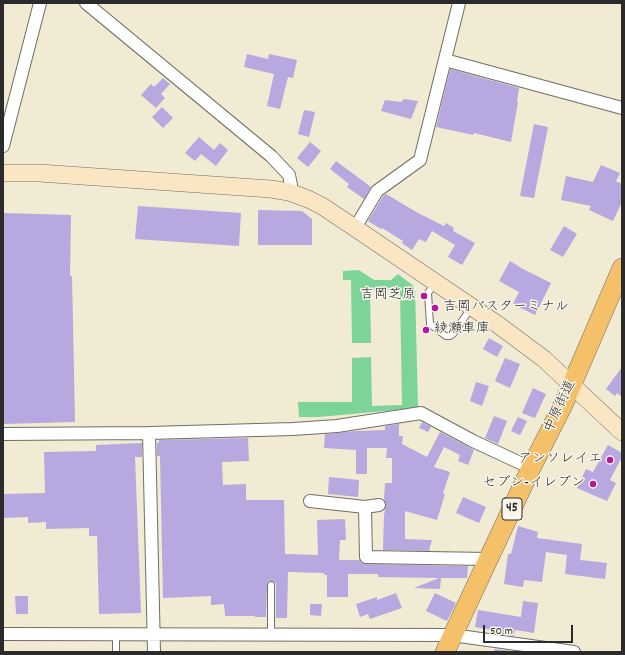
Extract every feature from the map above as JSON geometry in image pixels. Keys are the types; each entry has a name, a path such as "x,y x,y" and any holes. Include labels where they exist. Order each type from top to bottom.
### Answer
{"main road":[{"name":"中原街道","path":"445,652 452,634 531,468 563,405 622,268"}],"street":[{"path":"3,146 40,3"},
{"path":"86,3 271,156 289,175 291,185 289,192"},
{"path":"355,228 378,191 420,160 459,3"},
{"path":"445,60 622,108"},
{"path":"3,173 39,173 242,186 289,192 308,199 322,206 472,307 544,359 622,432"},
{"path":"3,434 149,433 293,429 337,426 421,413 473,441 531,468"},
{"path":"149,433 154,652"},
{"path":"310,501 365,507 379,505"},
{"path":"365,507 366,557 488,559"},
{"path":"3,634 452,634 574,652"}],"lane":[{"path":"435,282 428,293 430,324 446,336 453,334 472,307"},
{"path":"271,585 272,634"},
{"path":"116,634 116,652"}],"green space":[{"path":"359,270 374,280 391,280 398,274 415,287 418,408 319,417 299,417 298,402 352,402 352,358 371,357 372,406 402,405 400,290 370,291 371,343 352,343 351,280 343,280 343,271"}],"building":[{"path":"247,54 268,59 269,54 297,60 293,78 288,77 280,109 267,106 274,74 244,67"},
{"path":"450,69 519,88 511,142 474,133 473,135 436,127"},
{"path":"163,78 170,84 161,94 165,98 156,108 141,95 151,84 154,87"},
{"path":"404,99 418,101 411,119 381,111 385,100 401,102"},
{"path":"162,107 173,118 163,128 152,117"},
{"path":"304,110 315,112 309,137 298,134"},
{"path":"534,124 548,127 534,198 520,196"},
{"path":"199,137 214,150 220,143 228,150 216,166 201,154 195,161 185,153"},
{"path":"310,142 321,151 308,167 297,158"},
{"path":"336,161 371,187 364,199 347,187 349,184 330,169"},
{"path":"601,165 620,173 616,181 622,184 622,202 613,221 589,210 591,206 561,200 566,176 593,182"},
{"path":"386,194 444,226 446,223 454,228 453,231 475,243 462,265 448,257 455,245 432,231 426,242 419,239 412,250 402,243 403,241 368,221 383,196"},
{"path":"138,206 241,213 239,246 135,239"},
{"path":"258,210 302,211 312,219 312,245 258,245"},
{"path":"3,213 71,215 70,276 72,276 75,422 3,424"},
{"path":"564,226 577,234 563,257 550,250"},
{"path":"510,261 551,283 535,315 513,304 519,292 499,281"},
{"path":"489,338 503,346 497,357 483,349"},
{"path":"505,358 520,364 510,388 495,381"},
{"path":"622,367 622,397 617,393 615,396 606,389"},
{"path":"476,382 489,386 482,406 470,401"},
{"path":"533,388 546,394 535,418 522,413"},
{"path":"494,416 507,421 498,444 485,438"},
{"path":"518,417 527,421 520,435 511,431"},
{"path":"422,422 431,427 428,432 419,428"},
{"path":"399,424 399,436 403,436 402,444 427,457 440,432 474,450 468,465 458,461 460,455 444,447 434,467 450,472 443,493 445,494 437,520 405,511 405,539 432,540 429,550 431,551 383,550 384,515 386,504 384,500 385,483 392,483 392,458 386,458 387,448 367,448 367,474 356,474 356,450 324,448 325,434 385,430 385,426"},
{"path":"248,438 249,461 222,462 223,485 246,484 246,500 284,500 285,554 318,555 317,520 345,519 346,540 340,540 339,560 359,560 366,564 468,566 467,578 441,578 440,589 414,588 439,578 378,577 378,574 348,574 348,597 327,597 327,575 324,575 324,573 288,572 287,618 276,618 276,585 275,582 271,581 268,581 267,585 266,617 225,616 224,604 211,605 211,596 163,598 160,456 157,456 157,443 159,443 159,440"},
{"path":"142,443 142,457 135,457 141,613 99,614 97,536 89,536 89,528 46,529 46,522 28,523 28,517 3,518 3,494 45,493 44,452 96,451 96,445"},
{"path":"608,445 622,453 622,457 610,480 616,483 607,501 577,488 586,469 593,472"},
{"path":"329,477 359,480 358,497 328,494"},
{"path":"463,497 486,507 479,523 456,513"},
{"path":"518,526 538,532 537,538 582,544 580,560 607,563 605,579 565,574 567,555 546,552 542,582 524,580 523,587 504,584 508,554 511,554"},
{"path":"396,593 402,608 370,619 368,614 360,617 356,604 377,597 377,600"},
{"path":"435,593 456,603 447,621 426,611"},
{"path":"15,596 28,596 28,614 16,614"},
{"path":"523,601 538,603 534,633 515,630 514,636 497,634 497,631 475,627 478,610 521,617"},
{"path":"310,604 322,604 321,616 310,615"},
{"path":"495,649 511,651 511,652 494,652"}],"place":[{"name":"吉岡芝原","path":"424,296"},
{"name":"吉岡バスターミナル","path":"435,308"},
{"name":"綾瀬車庫","path":"426,330"},
{"name":"アンソレイエ","path":"610,460"},
{"name":"セブン-イレブン","path":"593,484"}]}
